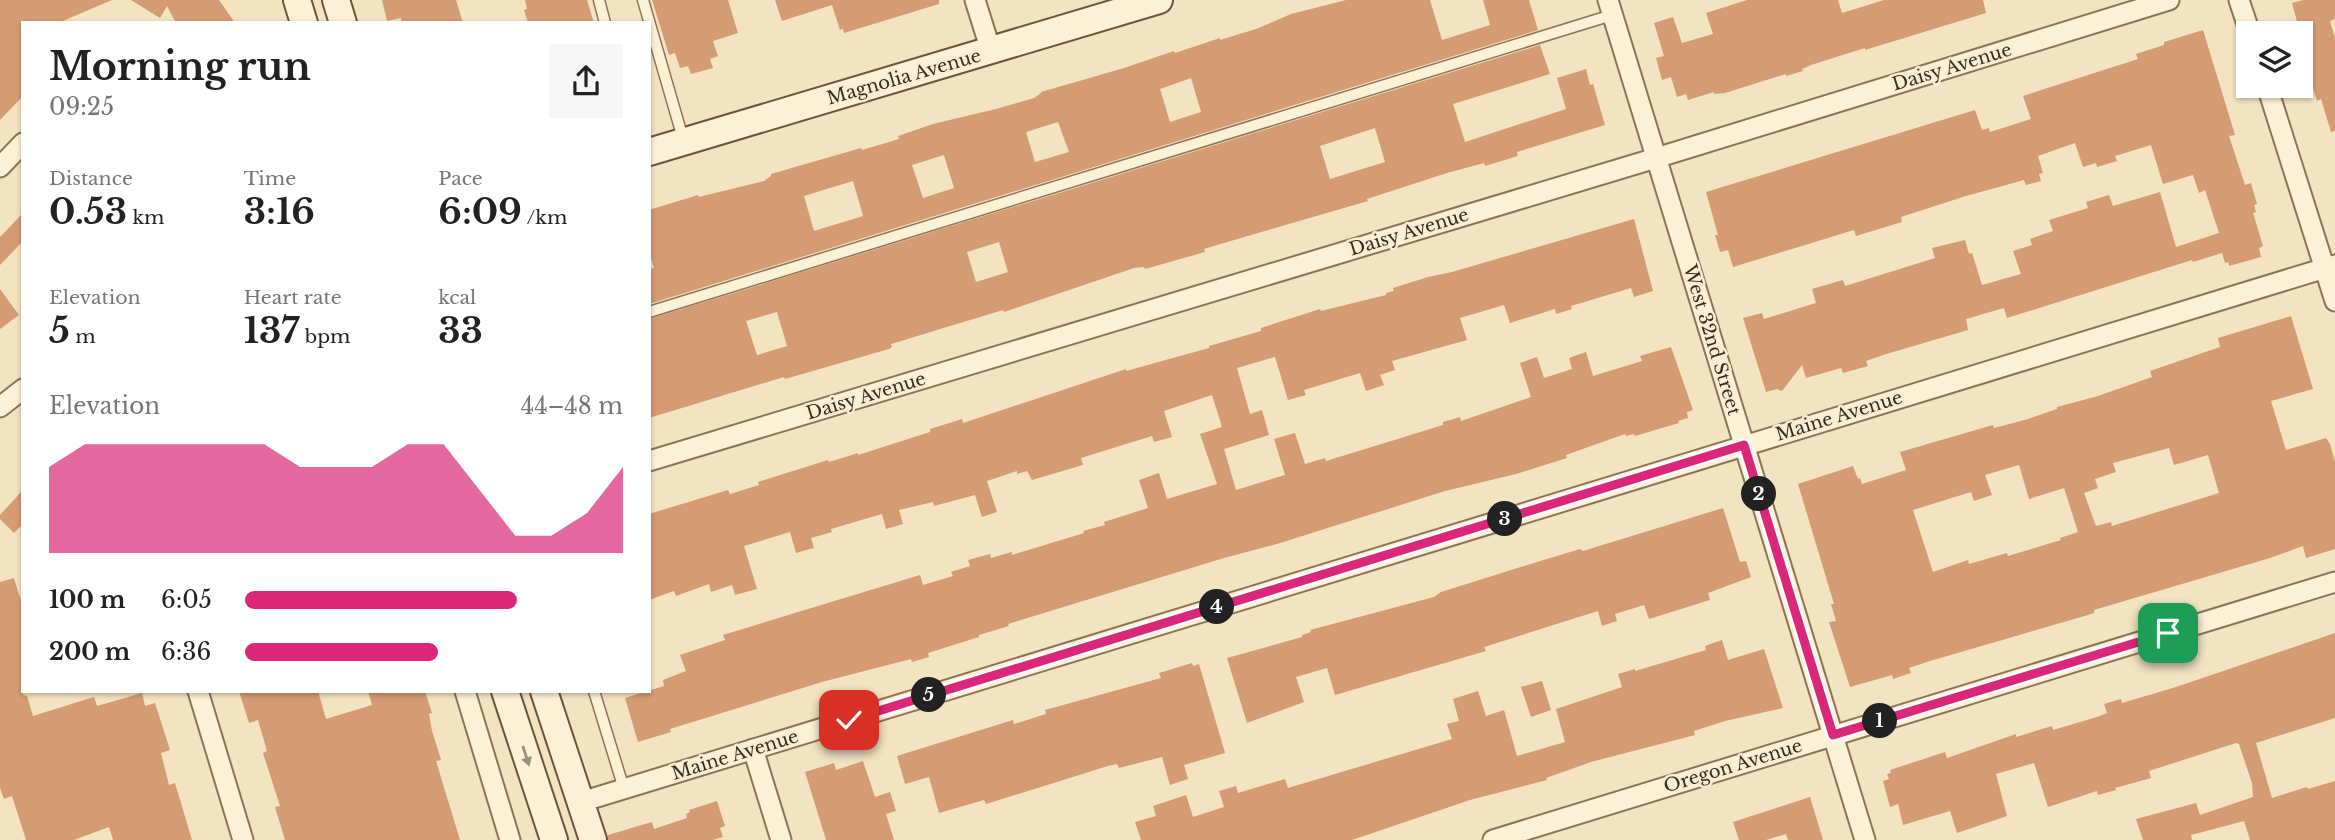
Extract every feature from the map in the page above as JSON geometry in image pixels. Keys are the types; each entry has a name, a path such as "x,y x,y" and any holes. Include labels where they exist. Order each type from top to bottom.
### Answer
{"street":[{"path":"297,0 303,21"},
{"path":"336,0 342,21"},
{"path":"975,0 991,51"},
{"name":"Magnolia Avenue","path":"651,151 1158,0"},
{"name":"Daisy Avenue","path":"651,460 1656,158 2169,0"},
{"path":"2239,0 2246,21"},
{"name":"West 32nd Street","path":"1610,8 1865,840"},
{"path":"2271,98 2330,267 2335,301"},
{"path":"0,167 21,145"},
{"name":"Maine Avenue","path":"581,802 2330,267"},
{"path":"0,407 21,391"},
{"name":"Oregon Avenue","path":"1493,840 2335,582"},
{"path":"199,693 243,840"},
{"path":"466,693 510,840"},
{"path":"506,693 554,840"},
{"path":"545,693 593,840"},
{"path":"753,749 781,840"}],"lane":[{"path":"598,0 604,21"},
{"path":"643,0 649,21"},
{"path":"651,311 1610,8"},
{"path":"651,28 684,142"},
{"path":"595,693 624,789"}],"building":[{"path":"0,0 112,0 63,21 21,21 21,98 0,120"},
{"path":"131,0 219,0 234,21 175,21 167,6 160,18"},
{"path":"382,0 456,0 462,21 402,21 401,18 387,21"},
{"path":"525,0 587,0 593,21 527,21 524,10 527,9"},
{"path":"652,0 728,0 738,33 713,41 718,56 710,59 713,68 691,74 688,66 680,68 675,53 669,55"},
{"path":"775,0 939,0 939,4 844,33 843,29 840,30 832,5 782,21"},
{"path":"1346,0 1430,0 1442,40 1490,25 1483,0 1529,0 1538,30 651,303 651,269 654,268 651,258 651,209 698,195 699,197 764,181 771,174 899,139 898,136 933,124 1034,98 1041,92 1256,29 1291,14","holes":["1191,78 1201,112 1170,122 1160,89","1058,122 1069,152 1035,162 1026,132","944,155 954,188 923,198 912,165","853,181 863,216 814,231 804,196"]},
{"path":"1747,0 1838,0 1842,13 1884,0 1983,0 1986,13 1725,93 1714,92 1688,100 1686,94 1677,97 1671,77 1662,80 1656,58 1664,56 1654,23 1673,17 1682,43 1713,34 1706,13"},
{"path":"2303,0 2335,0 2335,19 2330,21 2335,38 2335,131 2331,132 2321,99 2317,101 2313,88 2313,21 2297,21 2292,3"},
{"path":"2203,30 2235,135 2229,136 2245,185 2251,183 2257,204 2254,205 2256,212 2253,213 2263,246 2259,248 2261,257 2229,266 2222,253 2007,318 2004,308 1966,319 1968,330 1866,361 1868,366 1843,373 1841,368 1806,378 1802,365 1782,391 1777,389 1766,392 1743,318 1762,313 1764,319 1816,303 1812,289 1843,280 1845,286 1935,258 1932,248 1965,240 1982,285 2021,274 2013,251 2032,245 2030,239 2053,231 2049,220 2088,208 2086,202 2109,195 2113,206 2160,192 2176,247 2219,233 2205,190 2199,193 2193,175 2163,184 2151,145 2115,156 2117,161 2097,167 2096,163 2083,167 2075,143 2038,156 2043,173 2039,174 2041,181 2026,185 2024,180 1966,196 1901,217 1902,222 1856,236 1854,230 1733,267 1728,250 1720,252 1706,192 1975,110 1982,130 1989,128 1990,132 2031,119 2023,96 2138,59 2136,54"},
{"path":"1540,45 1550,74 1453,104 1465,142 1566,109 1557,78 1586,69 1590,85 1593,84 1605,125 1517,152 1518,156 1447,173 1367,199 1368,201 1204,249 1205,252 1145,269 1134,268 1004,312 1003,310 891,344 889,349 785,379 784,377 651,417 651,318","holes":["1375,128 1385,162 1330,179 1320,146","999,242 1008,272 976,282 967,252","777,312 787,346 757,355 746,321"]},
{"path":"21,215 21,243 0,265 0,237"},
{"path":"1634,219 1653,291 1634,297 1631,288 1571,306 1572,309 1556,314 1555,309 1510,323 1504,305 1460,318 1467,340 1392,361 1395,370 1380,375 1384,385 1366,391 1360,373 1304,390 1306,395 1288,400 1275,357 1237,368 1250,414 1262,410 1269,435 1224,449 1236,490 1285,475 1274,439 1295,433 1305,464 1325,458 1326,461 1443,425 1443,422 1460,417 1461,421 1531,397 1520,363 1537,357 1544,378 1572,369 1569,358 1586,352 1593,376 1642,361 1640,356 1671,347 1693,410 1687,412 1688,418 1678,421 1679,423 1635,436 1625,434 1566,455 1567,458 1516,474 1445,491 1224,558 1008,624 1009,626 979,637 928,653 929,657 912,662 911,659 822,682 670,729 671,732 638,742 625,698 651,693 651,690 664,686 663,680 686,671 680,655 725,640 723,635 920,575 923,585 953,576 951,572 970,566 968,560 990,554 991,558 1012,552 1012,555 1084,533 1083,531 1105,525 1104,522 1148,508 1139,480 1159,473 1167,499 1217,484 1200,434 1222,427 1212,395 1164,411 1172,437 1154,442 1152,436 1081,458 1083,465 1032,480 1027,471 1017,474 1017,471 987,481 997,512 982,517 975,495 934,506 933,502 899,510 903,524 886,529 882,514 831,529 832,532 811,538 814,548 796,553 790,532 744,546 757,589 735,595 732,585 711,592 709,584 676,596 674,591 651,599 651,513 728,490 730,494 759,485 758,482 828,460 829,462 858,455 962,419 963,423 1126,369 1209,348 1320,309 1321,311 1386,295 1394,291 1393,288"},
{"path":"0,289 19,315 0,329"},
{"path":"2291,316 2313,389 2271,401 2286,450 2326,438 2330,444 2335,462 2335,549 2306,558 2303,546 2094,610 2094,613 2088,615 1930,661 1909,668 1911,673 1893,679 1892,675 1850,687 1829,622 1836,621 1831,604 1834,604 1798,484 1853,466 1862,484 1906,470 1900,452 1993,425 1994,428 2028,419 2152,377 2150,371 2220,347 2218,338","holes":["2169,448 2174,465 2208,455 2219,493 2112,526 2111,522 2096,526 2084,493 2098,488 2095,479 2116,472 2113,463","2019,465 2029,499 2064,488 2078,532 2008,556 2007,553 1969,564 1968,560 1933,572 1913,510 1971,492 1974,501 1992,495 1985,475"]},
{"path":"21,492 21,526 14,533 0,519 0,515"},
{"path":"1723,508 1740,562 1746,561 1751,577 1708,593 1710,600 1649,619 1644,605 1615,614 1617,621 1602,626 1598,611 1484,647 1486,651 1335,695 1327,668 1296,677 1304,702 1247,723 1227,658 1302,637 1311,632 1310,630 1434,597 1441,592 1524,566 1580,549 1583,551"},
{"path":"14,578 21,601 21,693 27,696 33,716 94,697 97,706 142,693 145,706 155,703 170,750 161,753 169,785 175,783 192,840 113,840 109,827 74,840 26,840 12,796 4,799 0,788 0,582"},
{"path":"2335,633 2335,718 2256,743 2272,798 2335,781 2335,840 2250,840 2244,821 2191,835 2192,840 2143,840 2136,819 2196,803 2200,815 2253,797 2252,783 2239,744 2236,743 2149,771 2151,778 2115,788 2116,790 2098,795 2097,791 2048,807 2034,763 1996,774 2007,816 1957,833 1950,811 1903,825 1898,804 1890,807 1883,781 1889,779 1887,774 1891,773 1890,770 1945,752 1947,758 2016,734 2016,737 2052,726 2053,730 2097,717 2107,713 2104,704 2121,699 2122,703 2176,687"},
{"path":"1722,640 1728,660 1764,649 1783,708 1725,721 1694,731 1695,735 1591,762 1546,778 1547,780 1470,800 1352,840 1141,840 1135,822 1156,816 1153,806 1186,795 1193,817 1224,807 1219,791 1236,786 1238,793 1285,779 1288,788 1452,739 1447,724 1459,721 1453,699 1478,691 1486,716 1504,710 1517,756 1565,742 1556,709 1622,687 1618,674 1706,650 1705,646"},
{"path":"1192,663 1193,666 1199,664 1225,753 1184,765 1188,779 1170,785 1162,757 1119,768 1117,764 1108,766 986,804 984,800 939,813 929,777 905,784 897,756 1013,720 1014,724 1046,714 1045,710 1161,678 1159,673"},
{"path":"1542,681 1551,710 1531,717 1521,687"},
{"path":"240,693 319,693 326,719 372,705 369,693 426,693 432,713 429,714 432,731 441,760 436,761 460,840 285,840 275,807 280,806 263,753 267,751 258,720 249,723"},
{"path":"863,761 875,797 890,792 896,811 886,814 894,840 826,840 805,772 834,763 836,770"},
{"path":"1810,797 1823,840 1788,840 1786,834 1766,840 1739,840 1733,822"},
{"path":"717,801 725,826 720,828 723,837 713,840 608,840 608,835 652,822 654,829 687,818 689,810"}],"route":[{"path":"849,720 1744,445 1833,735 2168,633"}]}
